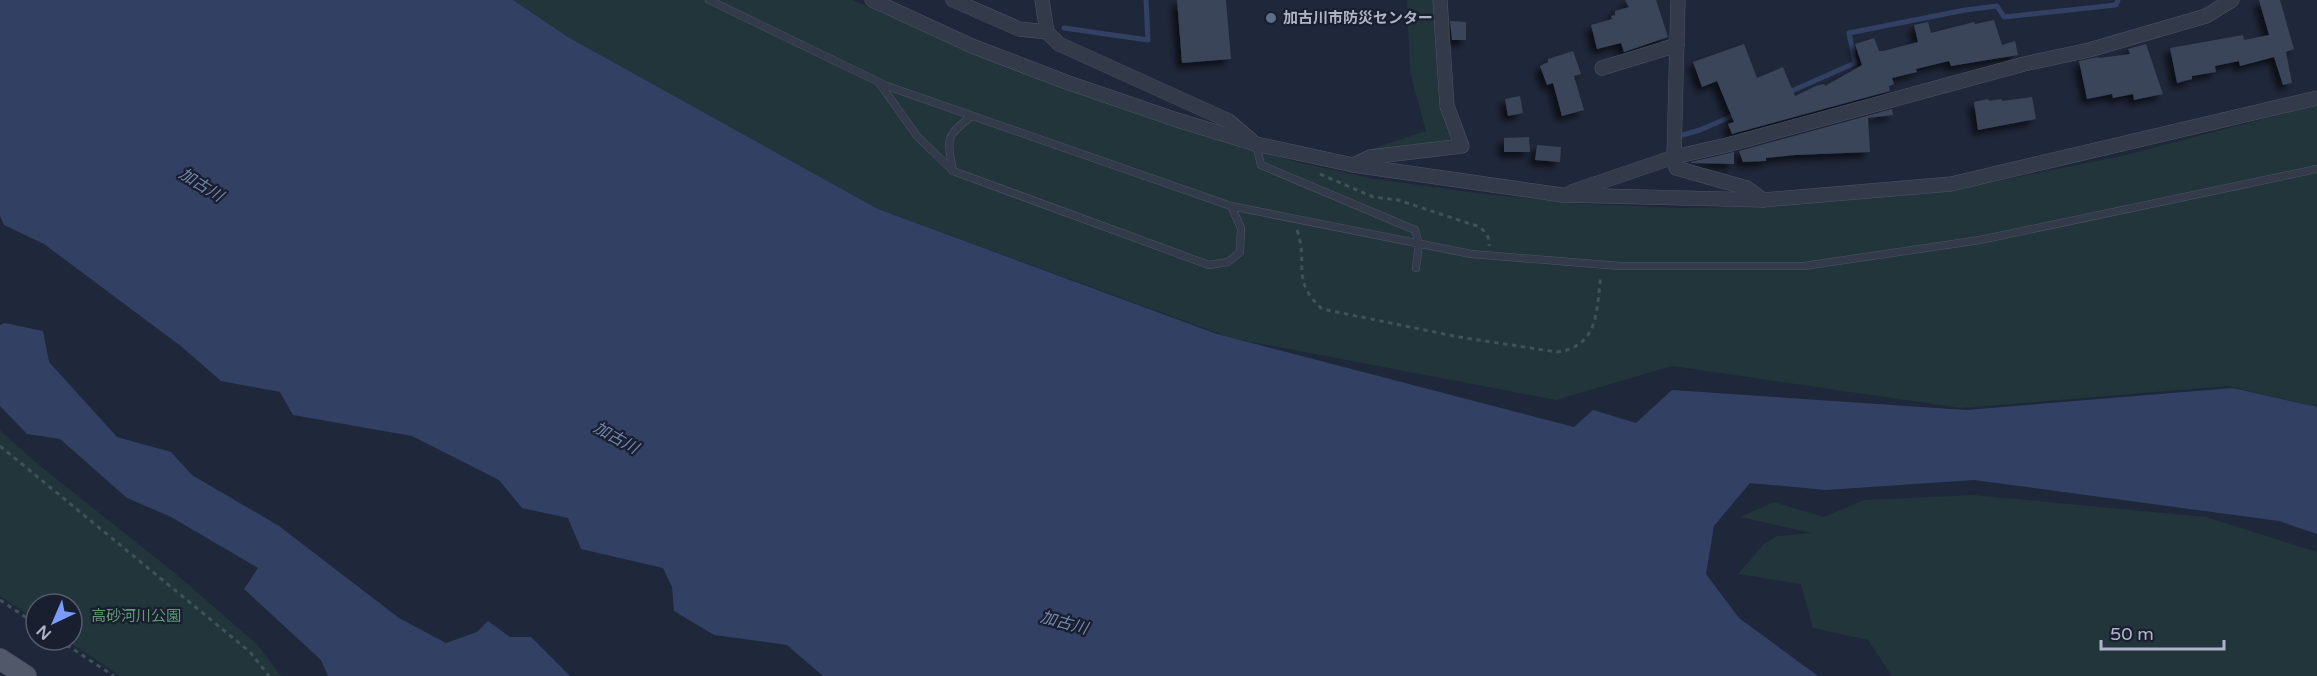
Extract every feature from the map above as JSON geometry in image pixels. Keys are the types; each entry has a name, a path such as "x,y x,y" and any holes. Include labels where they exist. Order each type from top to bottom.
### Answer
{"main road":[{"path":"5,666 26,676"}],"street":[{"path":"872,0 972,46 1066,82 1256,144 1353,165 1562,195 1763,200 1951,184 2317,98"},
{"path":"953,0 1019,29 1047,32"},
{"path":"1042,0 1047,32 1059,44 1229,121 1256,144"},
{"path":"1353,165 1370,157 1462,146 1447,106 1440,0"},
{"path":"1678,0 1674,157 1676,168 1747,188 1763,200"},
{"path":"1562,195 1674,157 1727,145 2002,69 2089,50 2206,16 2224,2"},
{"path":"1602,68 1677,45"}],"lane":[{"path":"709,0 879,82 1231,206 1471,254 1603,265 1804,266 1980,240 2317,169"},
{"path":"879,82 917,136 953,171 1209,265 1228,262 1240,252 1241,228 1231,206"},
{"path":"953,171 948,145 953,131 972,116"},
{"path":"1256,144 1261,165 1415,230 1419,244 1416,268"}],"path":[{"path":"1319,174 1373,197 1398,200 1477,226 1484,230 1490,241 1488,255"},
{"path":"1293,218 1301,242 1302,282 1310,299 1322,309 1459,337 1557,352 1573,350 1585,342 1594,326 1603,265"},
{"path":"0,446 250,652 269,676"},
{"path":"0,600 24,616"},
{"path":"77,652 114,676"}],"green space":[{"path":"513,0 853,0 964,50 1186,129 1293,161 1369,178 1476,193 1585,204 1685,208 1774,206 1962,188 2118,157 2317,105 2317,407 2228,386 1961,408 1672,366 1556,400 1231,338 878,209 568,37"},
{"path":"1407,0 1433,0 1442,102 1453,144 1373,154 1372,149 1426,131 1410,72"},
{"name":"高砂河川公園","path":"0,430 34,461 176,574 257,644 281,676 120,676 84,652 84,592 24,592 24,612 0,596"},
{"path":"1974,495 2206,517 2317,552 2317,676 1892,676 1868,640 1813,628 1801,584 1738,574 1764,544 1777,536 1811,533 1740,517 1774,502 1824,517 1864,500"}],"water":[{"name":"加古川","path":"0,0 513,0 568,37 878,209 1217,334 1574,427 1593,410 1636,423 1672,390 1966,410 2233,388 2317,407 2317,534 2279,521 1974,480 1826,490 1750,483 1714,526 1706,574 1739,618 1818,676 823,676 787,645 714,635 674,611 672,587 663,568 581,549 568,518 522,508 499,480 412,436 293,415 280,392 221,381 182,347 44,244 4,225 0,216"},
{"path":"5,323 43,331 49,362 117,437 171,452 192,475 279,526 399,618 446,643 477,632 488,621 510,637 531,637 570,676 328,676 321,660 244,589 258,568 171,517 127,498 60,439 27,434 0,406 0,325"}],"building":[{"path":"1177,0 1226,0 1231,59 1182,63"},
{"path":"1625,0 1656,0 1668,37 1624,52 1621,43 1597,49 1591,25 1612,19 1611,16 1615,15 1615,11 1629,7"},
{"path":"2259,0 2280,0 2294,49 2286,52 2292,83 2283,85 2274,57 2240,66 2239,61 2215,66 2216,72 2192,76 2192,79 2177,83 2170,48 2243,35 2244,40 2269,35"},
{"path":"1994,20 2002,45 2015,41 2018,55 1951,66 1949,61 1916,69 1917,72 1892,78 1894,84 1889,86 1890,91 1732,134 1728,124 1734,122 1717,81 1702,87 1693,62 1744,44 1757,78 1783,67 1795,96 1816,86 1824,84 1825,86 1862,65 1855,44 1874,38 1879,51 1883,51 1918,42 1914,25 1928,22 1931,33 1974,22 1975,24"},
{"path":"1450,21 1466,22 1466,40 1452,40"},
{"path":"2146,44 2163,94 2134,100 2133,94 2113,98 2112,94 2087,99 2079,61 2130,54 2128,49"},
{"path":"1573,51 1581,74 1574,76 1584,110 1562,116 1553,83 1547,85 1540,66 1548,62 1548,59"},
{"path":"1520,96 1523,113 1508,116 1505,99"},
{"path":"2032,97 2036,119 1978,130 1974,102"},
{"path":"1892,109 1893,115 1868,118 1870,152 1795,155 1766,158 1766,161 1743,162 1739,151"},
{"path":"1529,137 1530,152 1504,152 1504,138"},
{"path":"1537,145 1561,147 1560,162 1535,160"},
{"path":"1734,152 1734,164 1691,163 1691,162"}],"waterway":[{"path":"1064,28 1148,40 1146,0"},
{"path":"1787,93 1855,63 1849,33 1965,10 1997,6 2004,17 2116,5 2118,0"},
{"path":"1679,136 1700,130 1737,114"}],"place":[{"name":"加古川市防災センター","path":"1271,18"}]}
